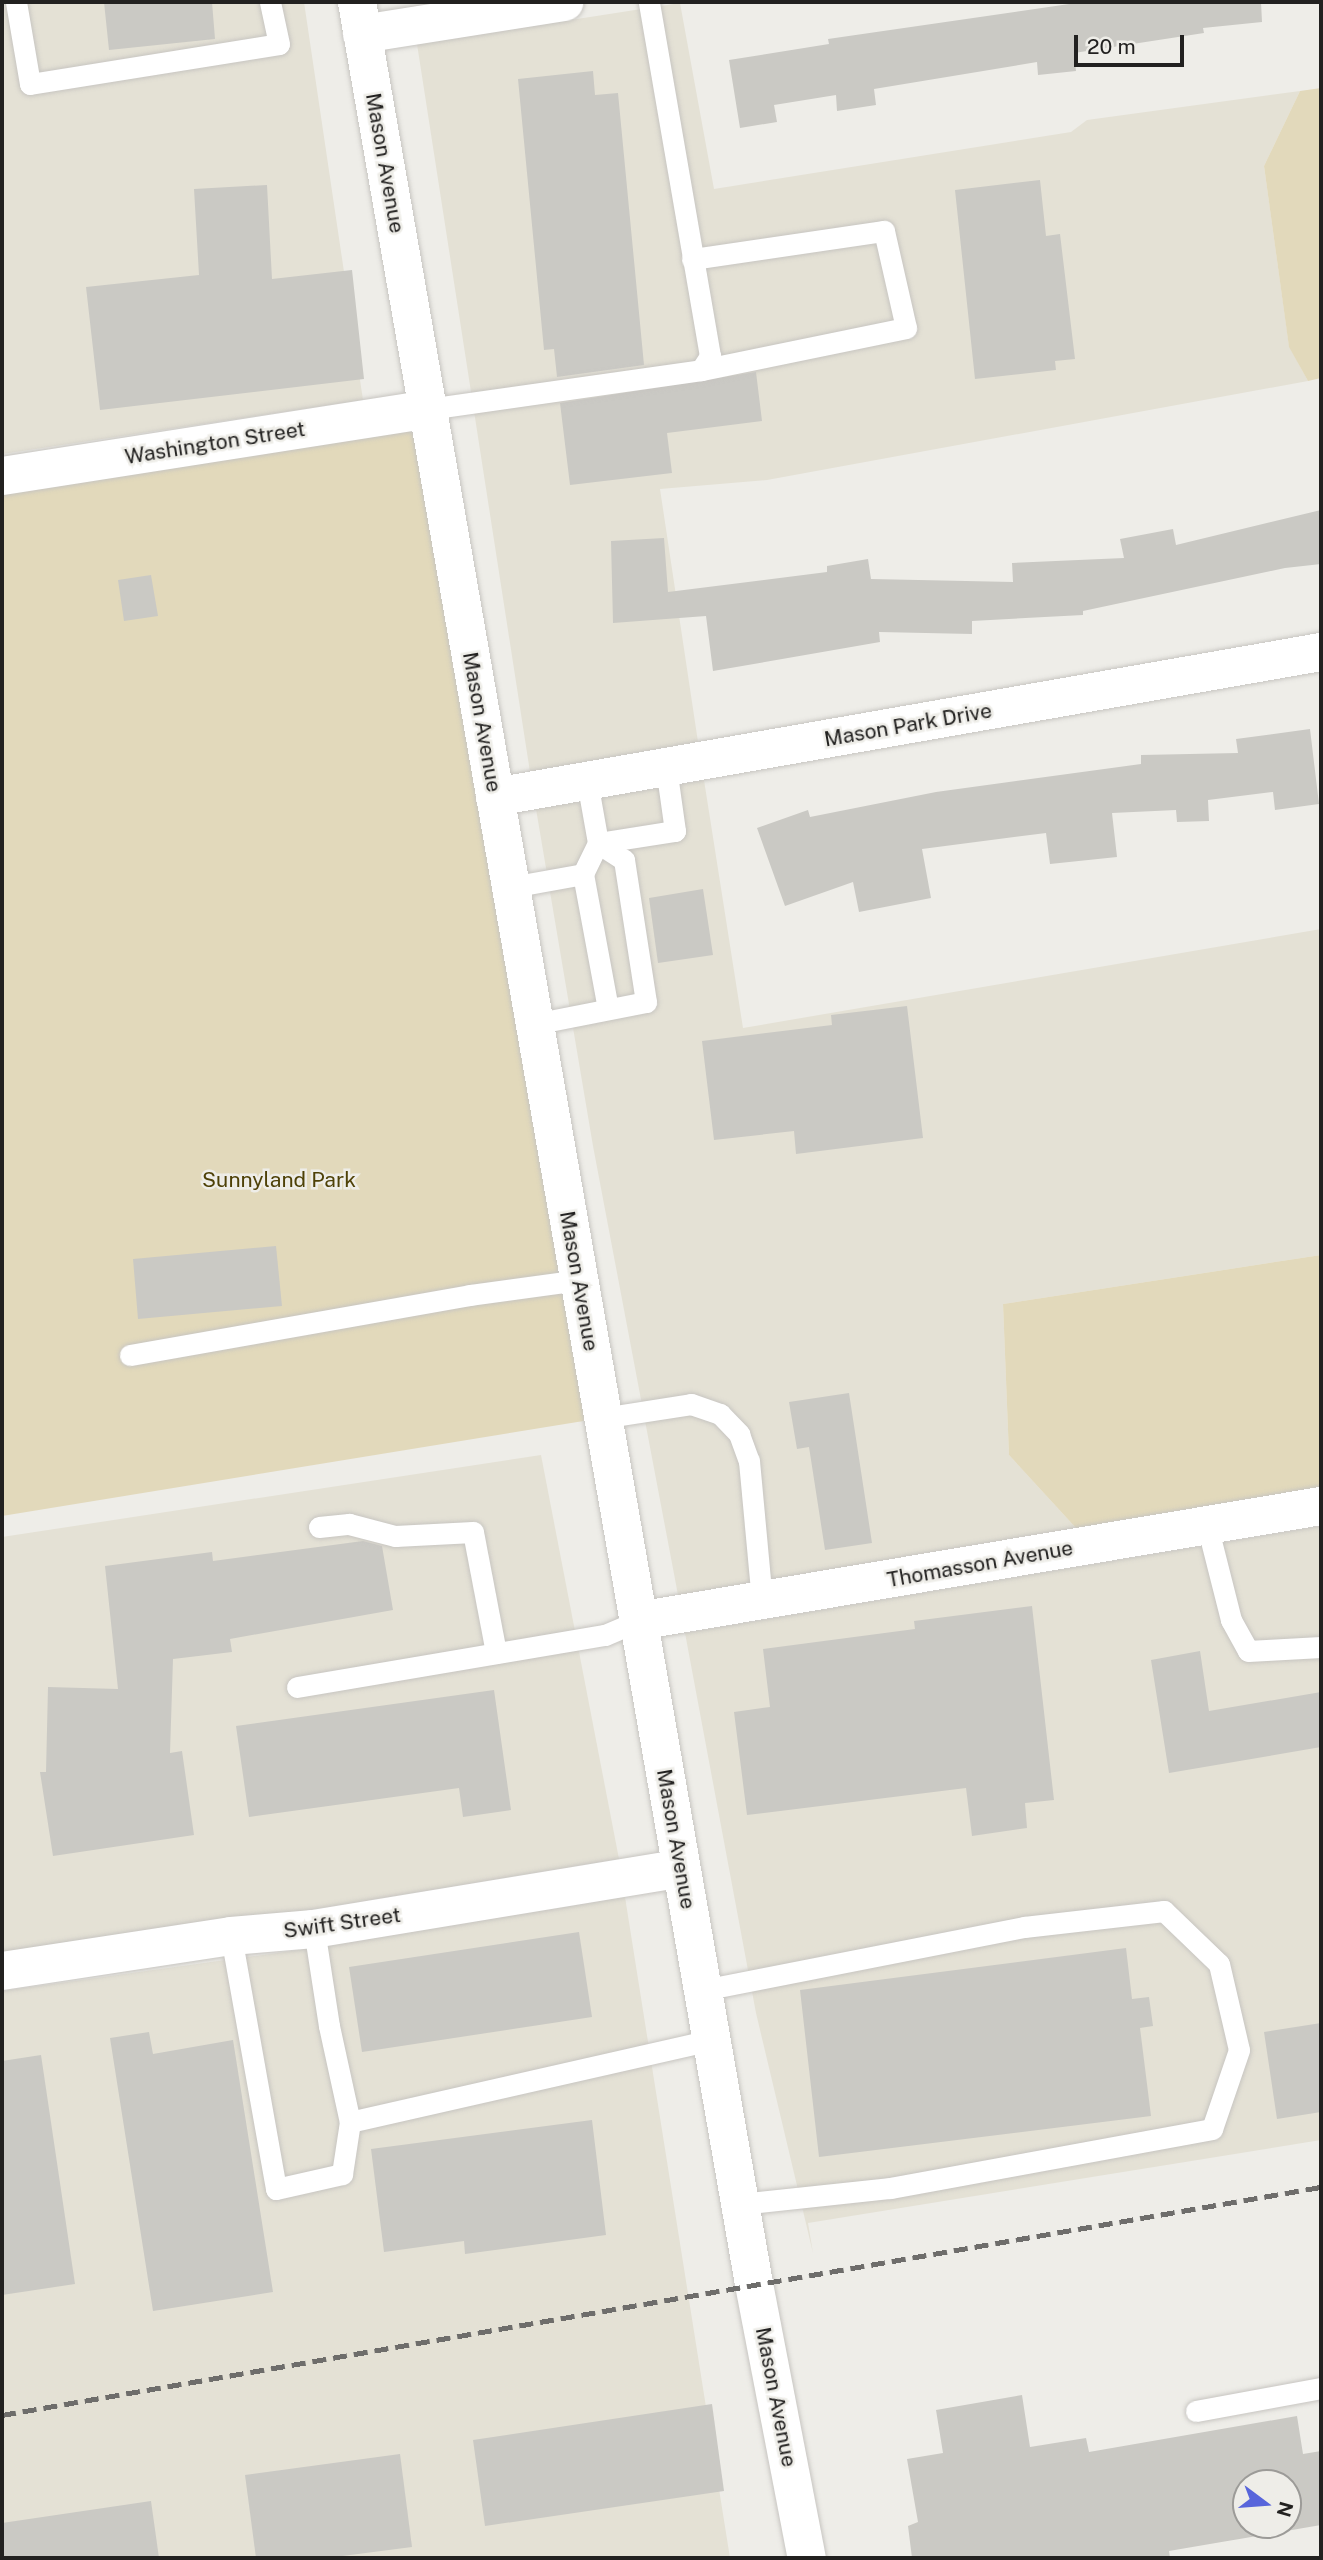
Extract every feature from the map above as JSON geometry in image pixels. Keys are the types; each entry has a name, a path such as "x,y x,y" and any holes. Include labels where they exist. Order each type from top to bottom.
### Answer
{"street":[{"path":"360,18 564,2"},
{"name":"Mason Avenue","path":"360,18 681,1868 807,2558"},
{"name":"Washington Street","path":"2,476 428,409"},
{"name":"Mason Park Drive","path":"495,797 1321,652"},
{"name":"Thomasson Avenue","path":"638,1621 1321,1506"},
{"name":"Swift Street","path":"2,1971 231,1936 314,1929 681,1868"}],"lane":[{"path":"16,2 30,85 279,44 270,2"},
{"path":"649,2 710,356 701,370"},
{"path":"428,409 701,370 906,328 884,230 692,259"},
{"path":"598,843 674,831 666,767"},
{"path":"587,781 598,843 583,874 608,1009"},
{"path":"534,1024 646,1002 624,860 598,843"},
{"path":"510,887 583,874"},
{"path":"130,1355 470,1295 579,1280"},
{"path":"602,1418 691,1404 720,1414 740,1434 749,1461 762,1601"},
{"path":"319,1527 349,1524 395,1536 473,1532 496,1653"},
{"path":"1207,1525 1231,1620 1248,1651 1321,1647"},
{"path":"298,1687 605,1635 638,1621"},
{"path":"703,1990 1024,1927 1164,1911 1219,1964 1239,2050 1212,2129 890,2188 741,2204"},
{"path":"231,1936 276,2189 342,2174 350,2122 329,2026 314,1929"},
{"path":"350,2122 712,2040"},
{"path":"1196,2411 1321,2388"}],"shaded area":[{"path":"2,2 304,2 363,400 2,454"},
{"path":"680,3 714,189 1071,132 1087,120 1300,91 1264,166 1289,346 1308,381 767,480 660,489 698,742 530,772 417,44"},
{"path":"704,780 743,1028 1321,929 1321,1255 1003,1304 1009,1455 1076,1528 678,1595 593,1146 536,809"},
{"path":"541,1455 619,1859 310,1910 2,1952 2,1537"},
{"path":"1321,1526 1321,2140 808,2223 813,2253 756,2013 685,1633"},
{"path":"625,1897 730,2558 2,2558 2,1991 320,1947"}],"green space":[{"path":"1321,88 1321,378 1308,381 1289,347 1264,166 1300,91"},
{"name":"Sunnyland Park","path":"428,409 602,1418 2,1516 2,476"},
{"path":"1321,1255 1321,1487 1076,1528 1009,1455 1003,1304"}],"building":[{"path":"104,2 212,2 215,39 109,50"},
{"path":"1083,2 1261,2 1262,22 1203,28 1204,33 1074,53 1076,71 1038,75 1037,62 874,89 876,105 837,111 836,95 774,105 777,122 740,128 729,60 829,44 828,39"},
{"path":"593,71 595,95 618,93 644,365 557,377 554,349 544,350 518,79"},
{"path":"1040,180 1046,236 1060,234 1075,359 1055,361 1056,370 975,379 955,190"},
{"path":"267,185 272,279 352,270 364,379 100,410 86,287 199,275 194,189"},
{"path":"756,372 762,421 667,433 672,473 570,485 560,403"},
{"path":"1321,510 1321,564 1285,568 1083,611 1083,615 972,621 972,634 879,632 880,642 713,671 706,616 613,623 611,541 664,538 668,592 827,572 827,566 868,559 871,579 1013,582 1012,563 1124,558 1120,539 1173,529 1176,545"},
{"path":"151,575 158,616 124,621 118,580"},
{"path":"1310,729 1319,804 1275,810 1273,792 1208,800 1209,821 1177,822 1176,810 1112,813 1117,857 1050,864 1046,833 922,849 931,898 859,912 853,882 785,906 757,828 808,810 810,817 936,792 1141,764 1141,755 1238,753 1236,739"},
{"path":"703,889 713,955 658,963 649,898"},
{"path":"907,1006 923,1138 796,1154 794,1131 714,1140 702,1041 832,1025 831,1015"},
{"path":"276,1246 282,1306 138,1319 133,1259"},
{"path":"849,1393 872,1543 825,1550 809,1447 797,1449 789,1402"},
{"path":"363,1541 382,1546 393,1610 230,1639 232,1652 173,1659 170,1753 182,1751 194,1835 53,1856 40,1772 46,1772 48,1687 118,1689 105,1566 212,1552 213,1561"},
{"path":"1032,1606 1054,1800 1025,1803 1027,1828 972,1836 966,1788 747,1815 734,1712 770,1707 763,1649 915,1629 914,1621"},
{"path":"1200,1651 1209,1711 1321,1692 1321,1747 1169,1773 1151,1660"},
{"path":"494,1690 511,1810 463,1817 459,1788 249,1817 236,1726"},
{"path":"579,1932 592,2017 362,2052 349,1967"},
{"path":"1126,1948 1132,1999 1149,1997 1153,2026 1140,2028 1151,2116 819,2157 800,1990"},
{"path":"1321,2023 1321,2112 1277,2119 1264,2032"},
{"path":"149,2032 153,2054 233,2040 273,2292 153,2311 110,2038"},
{"path":"41,2055 75,2284 2,2295 2,2061"},
{"path":"592,2120 606,2235 465,2254 464,2241 384,2252 371,2149"},
{"path":"1022,2395 1030,2447 1086,2438 1089,2452 1297,2416 1303,2454 1321,2451 1321,2525 1302,2528 1302,2469 1232,2469 1232,2539 1239,2539 1169,2551 1170,2558 912,2558 908,2526 918,2522 907,2459 943,2453 936,2410"},
{"path":"712,2404 724,2491 485,2526 473,2440"},
{"path":"400,2454 412,2547 327,2558 256,2558 245,2475"},
{"path":"151,2501 159,2558 2,2558 2,2523"}],"railway":[{"path":"2,2415 1321,2187"}]}
